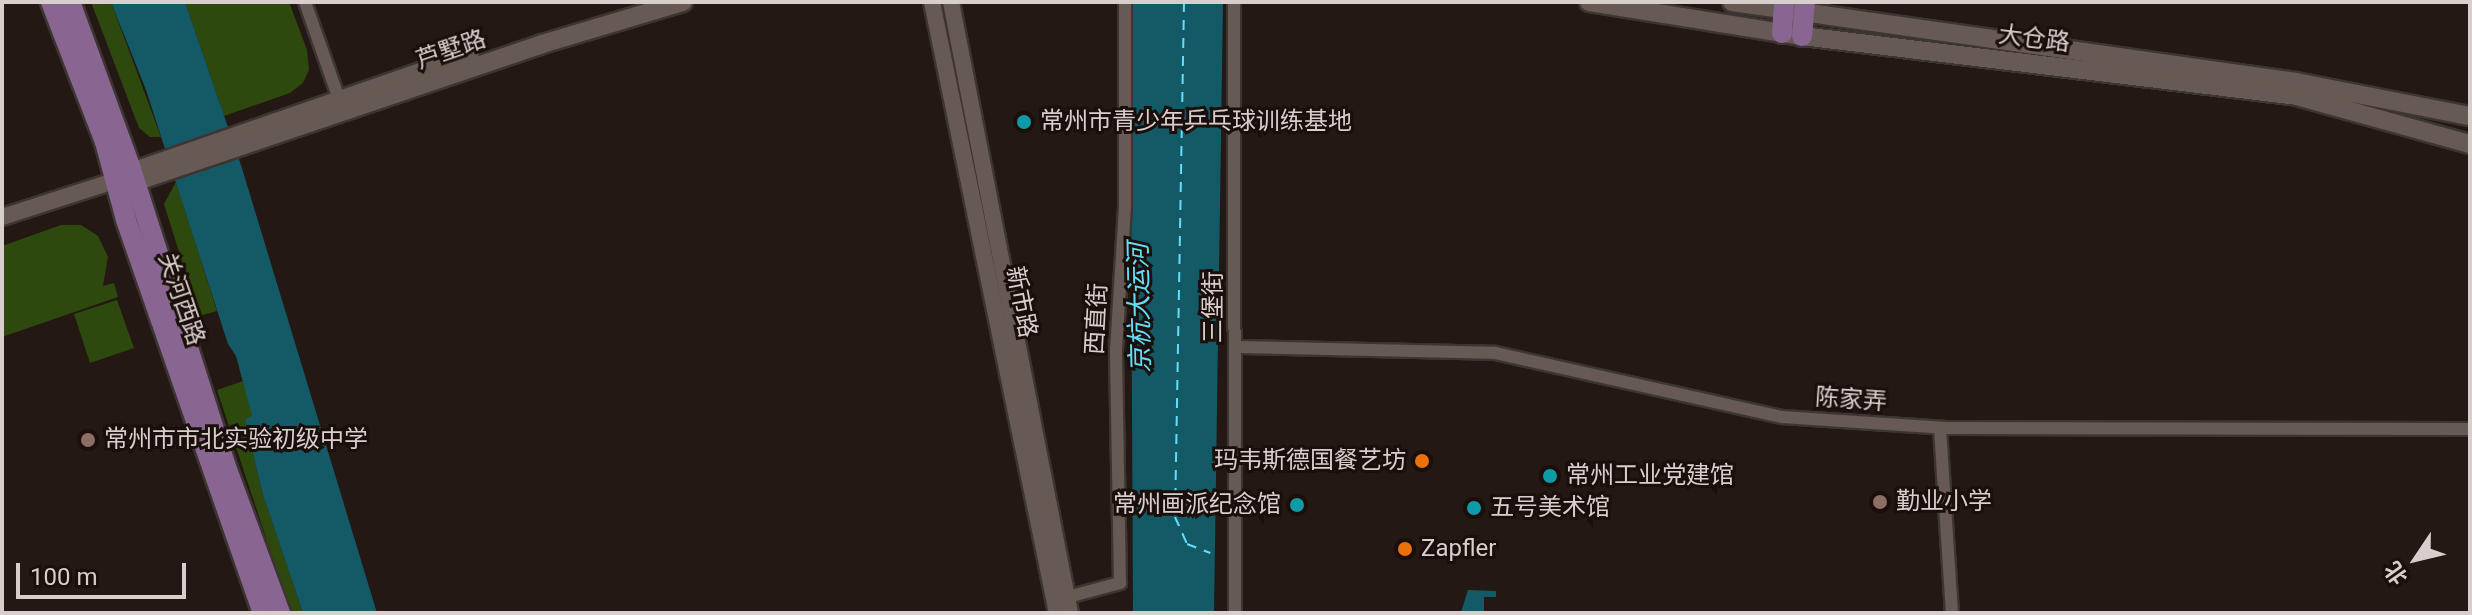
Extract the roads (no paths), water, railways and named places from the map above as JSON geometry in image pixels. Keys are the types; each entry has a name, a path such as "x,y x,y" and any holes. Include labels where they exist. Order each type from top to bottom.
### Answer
{"main road":[{"name":"关河西路","path":"51,2 105,142 114,181 267,610"},
{"name":"关河西路","path":"70,2 133,175 225,464 267,610"},
{"name":"芦墅路","path":"133,175 640,2"},
{"name":"芦墅路","path":"341,104 683,2"},
{"name":"大仓路","path":"1589,2 1792,34 2293,95 2470,144"},
{"name":"大仓路","path":"1732,2 1794,5 2025,47 2296,82 2470,116"},
{"path":"1792,34 1794,5"},
{"path":"114,181 133,175"}],"street":[{"path":"305,2 341,104"},
{"name":"新市路","path":"932,2 1057,613"},
{"name":"新市路","path":"951,2 1069,605"},
{"name":"西直街","path":"1069,605 1120,583 1116,350 1125,208 1125,2"},
{"name":"三堡街","path":"1234,2 1235,613"},
{"path":"2,217 114,181"},
{"name":"陈家弄","path":"1236,347 1495,353 1782,417 1940,428 2470,429"},
{"path":"1940,428 1952,613"}],"water":[{"path":"111,2 185,2 241,165 377,613 303,613 262,492 245,419 252,416 236,356 228,344 146,90"},
{"name":"京杭大运河","path":"1130,2 1223,2 1214,613 1133,613"},
{"path":"1468,590 1496,591 1496,597 1484,597 1484,612 1461,612"}],"place":[{"name":"常州市青少年乒乓球训练基地","path":"1024,122"},
{"name":"常州市市北实验初级中学","path":"88,440"},
{"name":"玛韦斯德国餐艺坊","path":"1422,461"},
{"name":"常州工业党建馆","path":"1550,476"},
{"name":"勤业小学","path":"1880,502"},
{"name":"常州画派纪念馆","path":"1297,505"},
{"name":"五号美术馆","path":"1474,508"},
{"name":"Zapfler","path":"1405,549"}]}
